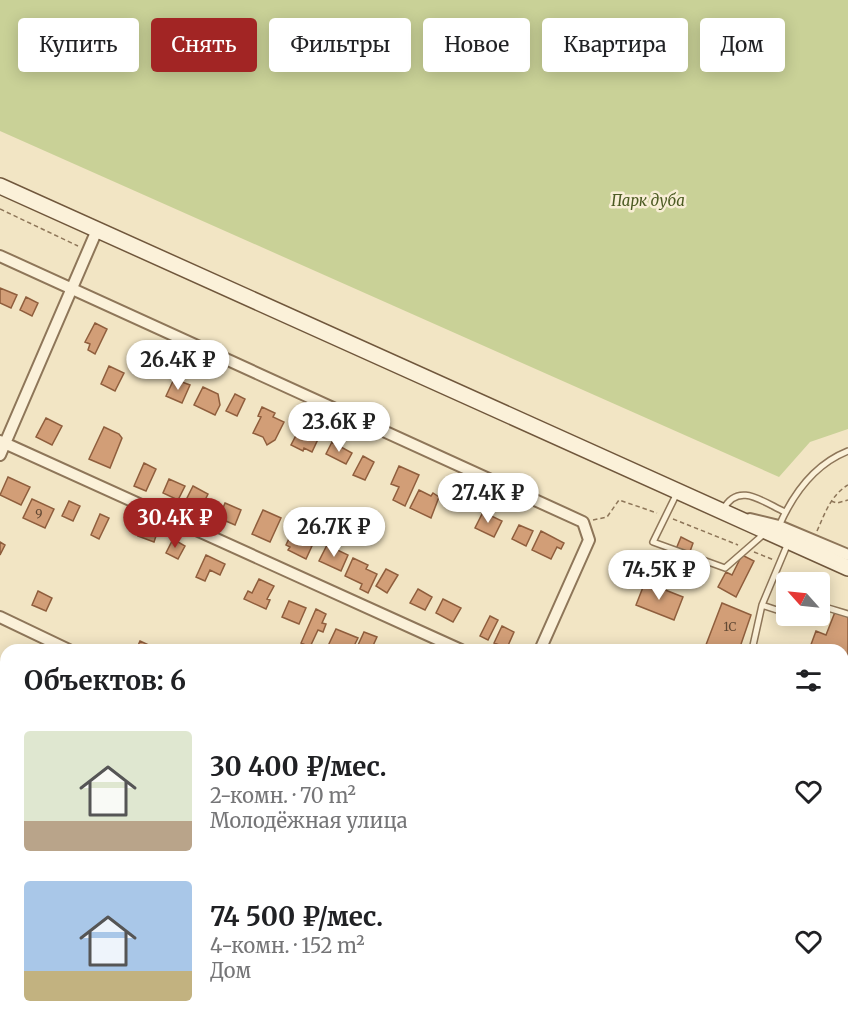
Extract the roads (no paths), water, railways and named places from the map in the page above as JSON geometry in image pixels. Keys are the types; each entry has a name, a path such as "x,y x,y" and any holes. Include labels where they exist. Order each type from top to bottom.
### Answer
{"main road":[{"path":"0,186 723,512 773,529 788,541 848,568"}],"street":[{"path":"0,455 3,442 97,230"},
{"path":"0,256 583,522 589,540 543,644"},
{"path":"3,442 448,644"},
{"path":"773,529 848,555"},
{"path":"0,617 56,644"}],"lane":[{"path":"677,491 653,542 725,568 773,529 818,468 848,451"},
{"path":"723,512 728,502 735,496 745,494 785,512"},
{"path":"753,644 762,604 781,563 788,541"},
{"path":"762,604 776,609"},
{"path":"830,609 848,614"}],"park label":[{"name":"Парк дуба","path":"648,200"}]}
